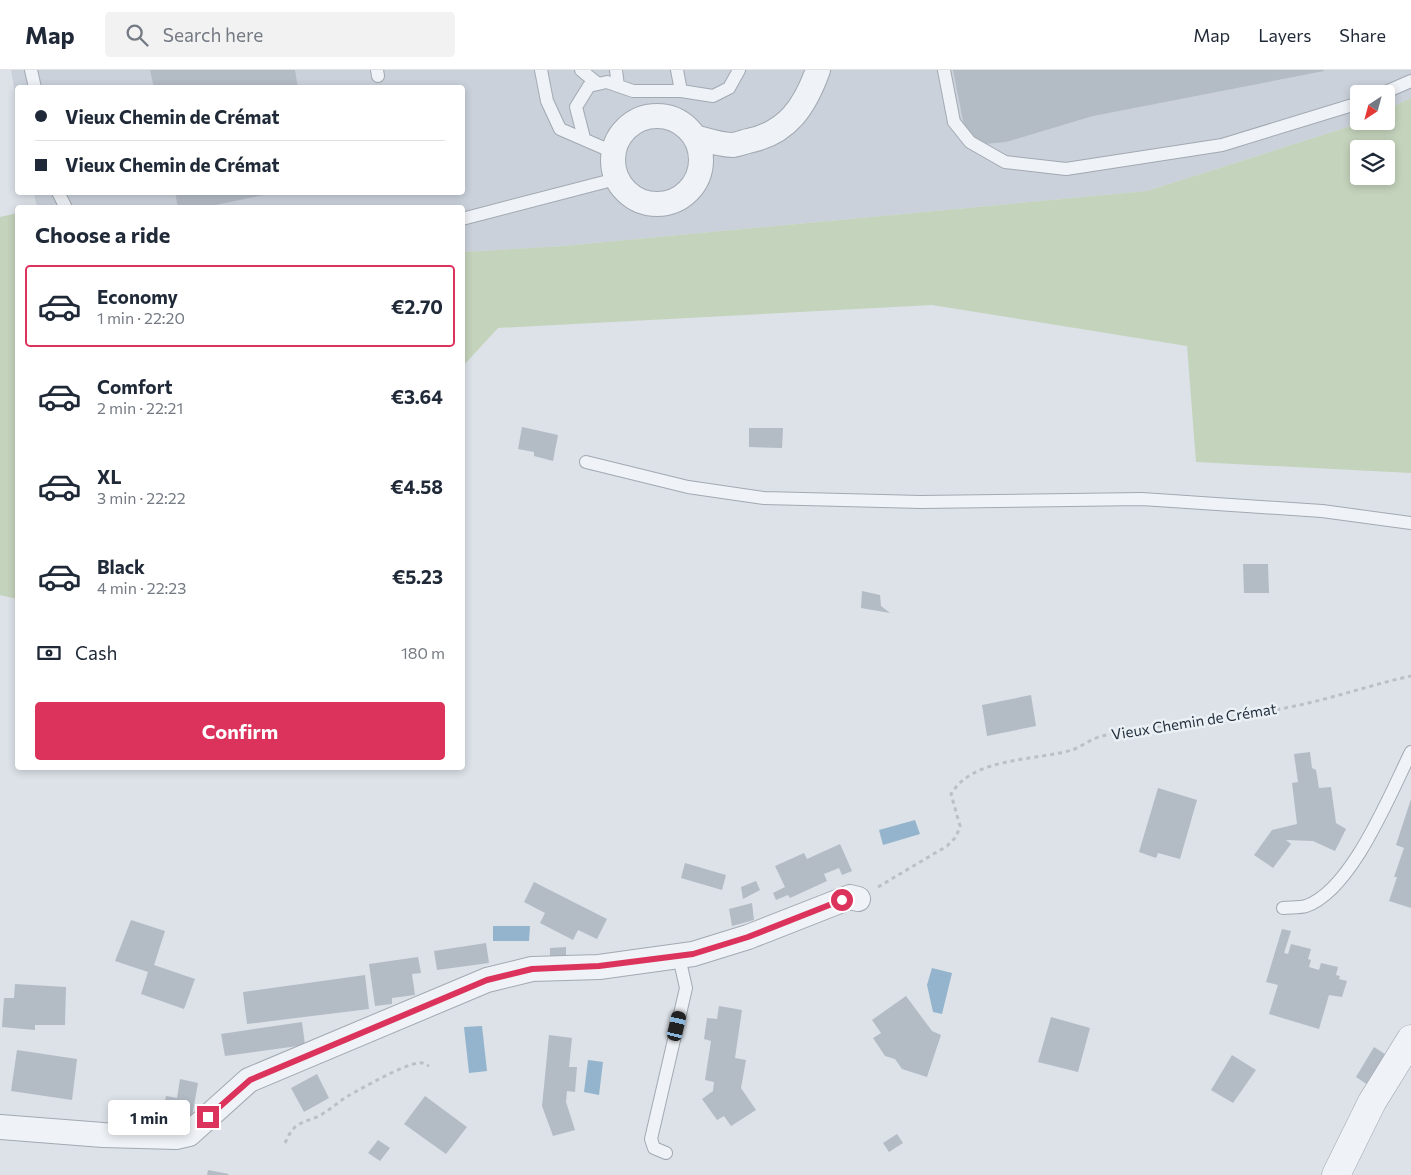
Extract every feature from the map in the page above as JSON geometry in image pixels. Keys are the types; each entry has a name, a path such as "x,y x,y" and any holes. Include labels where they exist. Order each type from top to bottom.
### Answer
{"street":[{"path":"695,137 733,145 762,138 779,130 799,110 810,92 818,70"},
{"path":"648,116 662,116 675,120 686,127 695,137 702,161 699,174 693,186 684,195 672,202 660,205 646,204 624,190 616,178 612,166 613,152 617,140 625,129 636,121 648,116"},
{"path":"699,174 733,145"},
{"path":"0,1127 112,1135 176,1137 189,1134 250,1080 487,980 532,969 599,966 679,957 719,947 748,937 850,897 858,899"},
{"path":"1336,1175 1372,1102 1411,1039"}],"lane":[{"path":"32,70 34,85"},
{"path":"541,70 547,101 560,128 613,152"},
{"path":"581,70 598,84"},
{"path":"616,70 618,86"},
{"path":"677,70 681,91"},
{"path":"584,138 576,107 588,86 607,82 633,91 681,91 713,96 729,88 739,70"},
{"path":"944,70 954,122 970,142 1005,162 1066,169 1222,146 1350,106"},
{"path":"1395,88 1411,81"},
{"path":"465,218 616,178"},
{"path":"586,462 688,487 764,498 921,502 1142,499 1322,511 1411,523"},
{"path":"1283,908 1305,906 1329,893 1363,850 1411,752"},
{"path":"666,1153 654,1148 651,1139 686,988 679,957"}],"path":[{"name":"Vieux Chemin de Crémat","path":"858,899 947,846 956,837 960,826 951,794 957,784 967,777 993,765 1072,750 1098,737 1134,730 1247,716 1339,696 1411,676"},
{"path":"285,1143 289,1134 296,1127 306,1120 318,1117 347,1097 416,1063 428,1066"}],"shaded area":[{"path":"11,70 1411,70 1411,98 1395,106 1395,85 1350,85 1350,126 1147,191 563,246 465,252 465,205 36,205 34,195 465,195 465,85 15,85 15,93"}],"green space":[{"path":"1411,98 1411,473 1196,462 1187,346 932,305 498,328 465,364 465,252 563,246 1147,191 1350,126 1350,130 1395,130 1395,106"},
{"path":"15,214 15,599 0,595 0,217"}],"water":[{"path":"915,820 920,834 883,845 879,830"},
{"path":"493,926 530,926 529,941 493,941"},
{"path":"932,968 952,973 942,1014 933,1012 927,985"},
{"path":"482,1026 487,1071 469,1073 464,1027"},
{"path":"588,1060 603,1062 599,1095 584,1092"}],"building":[{"path":"150,70 295,70 298,85 153,85"},
{"path":"953,70 1324,71 1093,116 1006,142 985,144 965,131"},
{"path":"176,195 263,195 215,205 177,205"},
{"path":"522,427 558,435 553,461 534,456 534,452 518,449"},
{"path":"749,428 783,428 782,448 749,447"},
{"path":"1243,564 1268,564 1269,593 1244,593"},
{"path":"862,591 880,595 881,606 890,613 861,608"},
{"path":"1031,695 1036,726 987,736 982,705"},
{"path":"1310,752 1312,768 1316,770 1319,788 1331,787 1336,823 1346,829 1335,851 1313,841 1286,840 1291,844 1273,868 1254,855 1272,830 1297,824 1292,783 1298,782 1294,754"},
{"path":"1158,788 1197,800 1180,859 1158,853 1156,858 1139,852"},
{"path":"1411,799 1411,908 1389,901 1397,877 1394,877 1404,848 1396,845"},
{"path":"840,844 852,871 842,875 839,868 824,874 827,881 790,898 788,895 776,900 773,893 785,887 775,866 804,853 807,859"},
{"path":"685,863 726,875 722,890 681,878"},
{"path":"756,881 760,890 743,899 741,887"},
{"path":"534,882 607,919 597,939 578,930 573,940 540,923 545,913 524,902"},
{"path":"752,903 754,920 732,926 729,909"},
{"path":"131,920 165,931 154,965 195,979 184,1009 141,994 148,972 115,961"},
{"path":"1282,929 1291,931 1284,953 1288,954 1291,944 1311,949 1308,959 1311,960 1309,967 1319,970 1321,963 1338,967 1336,975 1340,976 1339,979 1347,981 1342,997 1329,995 1319,1029 1269,1014 1278,985 1266,982"},
{"path":"486,943 489,963 437,970 434,951"},
{"path":"566,947 566,956 550,957 550,948"},
{"path":"418,957 421,973 412,974 415,995 392,998 392,1004 375,1006 369,964"},
{"path":"365,975 369,1009 247,1024 243,992"},
{"path":"15,984 66,987 65,1025 35,1025 35,1030 2,1027 4,998 14,998"},
{"path":"906,996 932,1031 941,1035 927,1077 902,1069 895,1059 885,1056 873,1038 881,1033 872,1020"},
{"path":"719,1006 742,1010 735,1058 746,1060 741,1088 756,1110 731,1126 724,1116 717,1120 702,1099 713,1091 714,1082 705,1080 711,1041 704,1039 707,1018 717,1019"},
{"path":"1051,1017 1090,1028 1078,1072 1038,1062"},
{"path":"302,1022 305,1045 225,1056 221,1034"},
{"path":"549,1035 572,1038 569,1067 577,1067 575,1092 567,1091 566,1102 575,1130 553,1136 542,1106"},
{"path":"1374,1047 1388,1056 1368,1085 1356,1077"},
{"path":"17,1050 77,1059 72,1100 11,1091"},
{"path":"1232,1055 1256,1070 1233,1103 1211,1090"},
{"path":"317,1074 329,1098 304,1112 291,1088"},
{"path":"180,1079 198,1083 192,1117 162,1113 166,1096 177,1098"},
{"path":"425,1096 467,1127 446,1154 404,1124"},
{"path":"897,1134 903,1143 889,1152 883,1143"},
{"path":"378,1140 390,1148 380,1161 368,1153"},
{"path":"208,1170 229,1174 207,1175"}],"route":[{"path":"208,1117 250,1080 487,980 532,969 599,966 659,960 693,954 748,937 842,900"}]}
